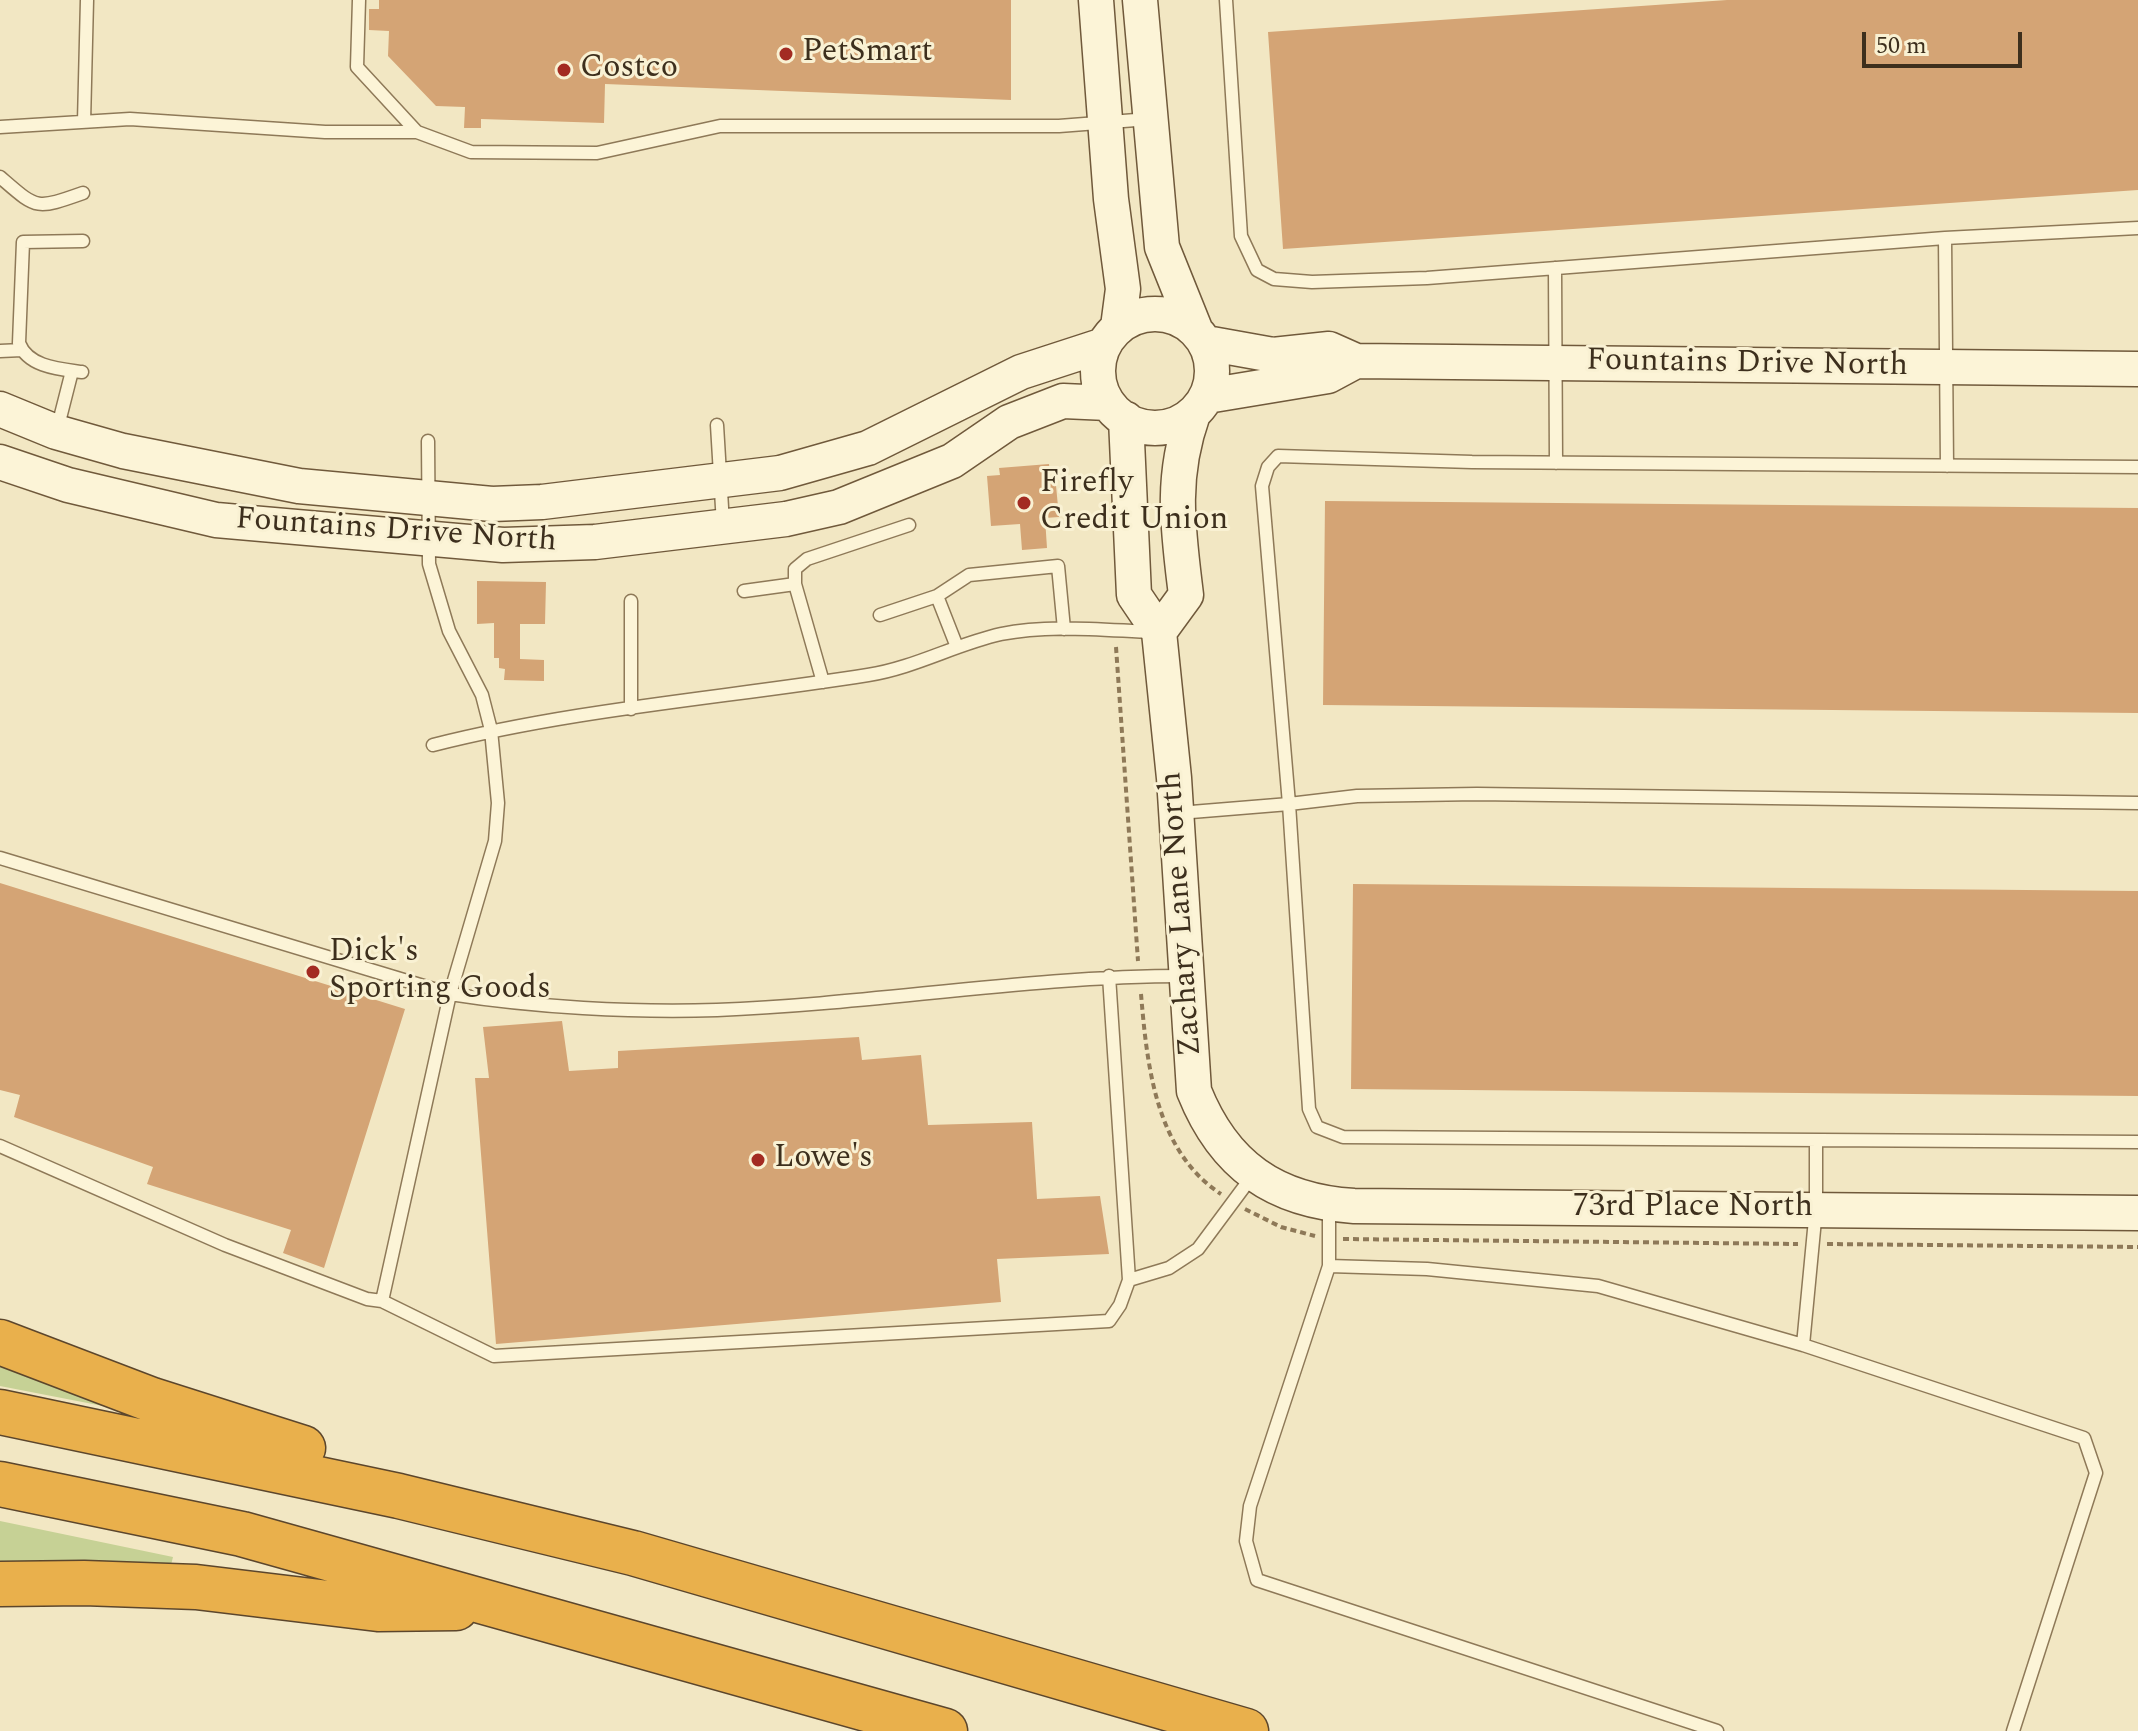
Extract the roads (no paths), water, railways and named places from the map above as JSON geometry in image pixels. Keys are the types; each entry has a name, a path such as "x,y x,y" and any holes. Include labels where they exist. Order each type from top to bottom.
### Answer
{"highway":[{"path":"0,1342 152,1400 633,1553 1246,1731"},
{"path":"0,1412 399,1496 633,1553"},
{"path":"0,1484 242,1534 945,1731"},
{"path":"0,1584 196,1587 378,1609 509,1607"}],"street":[{"path":"1096,0 1111,199 1123,289 1098,375 1117,411 1160,427 1178,423 1200,405"},
{"path":"1140,0 1162,247 1212,360 1212,378 1179,462 1175,500 1186,595 1159,632"},
{"path":"1111,336 1132,318 1157,314 1181,320 1200,336"},
{"name":"Fountains Drive North","path":"0,409 56,432 123,451 299,486 492,504 542,502 720,483 780,473 868,448 1021,372 1111,336"},
{"name":"Fountains Drive North","path":"1200,336 1273,355 1329,349 1356,361 2138,369"},
{"name":"Fountains Drive North","path":"1200,405 1328,376 1356,361"},
{"name":"Fountains Drive North","path":"0,462 68,485 216,520 503,545 595,542 723,524 786,519 839,507 952,461 1009,422 1063,401 1117,411"},
{"name":"Zachary Lane North","path":"1117,411 1134,595 1159,632 1177,813 1194,1091 1206,1121 1224,1147 1244,1188"},
{"name":"73rd Place North","path":"1244,1188 1296,1197 1329,1221 1816,1209 2138,1213"}],"lane":[{"path":"84,122 87,0"},
{"path":"359,0 357,67 417,132"},
{"path":"1226,0 1241,236 1257,270 1274,279 1312,282 1555,268 1945,238 2138,228"},
{"path":"0,127 130,119 325,132 417,132 471,152 597,153 720,126 1059,126 1149,119"},
{"path":"0,177 17,196 34,203 53,203 83,193"},
{"path":"1945,238 1947,466"},
{"path":"22,350 23,242 83,241"},
{"path":"1555,268 1556,463"},
{"path":"0,351 22,350 52,369 77,371 56,432"},
{"path":"717,425 723,524"},
{"path":"382,1301 450,994 495,841 498,803 491,730 482,695 436,597 428,539 428,441"},
{"path":"2138,467 1556,463 1278,456 1268,467 1262,486 1289,804 1309,1109 1317,1127 1343,1137 2138,1142"},
{"path":"823,682 795,584 795,569 807,559 909,525"},
{"path":"880,615 937,596 969,575 1058,566 1064,629"},
{"path":"744,591 795,584"},
{"path":"937,596 957,647"},
{"path":"631,601 631,709"},
{"path":"433,745 491,730 874,674 1003,634 1064,629 1159,632"},
{"path":"1177,813 1357,796 1477,794 2138,803"},
{"path":"0,858 450,994 496,1002 645,1011 719,1010 1109,976 1188,976"},
{"path":"0,1146 225,1245 367,1299 382,1301 494,1356 1109,1321 1120,1305 1129,1280 1109,976"},
{"path":"1803,1345 1816,1209 1816,1140"},
{"path":"1129,1280 1169,1268 1198,1249 1244,1188"},
{"path":"1329,1221 1329,1266 1250,1506 1246,1541 1257,1580 1717,1731"},
{"path":"1329,1266 1427,1269 1598,1286 1803,1345 2084,1438 2096,1473 2013,1731"}],"place":[{"name":"PetSmart","path":"786,54"},
{"name":"Costco","path":"564,70"},
{"name":"Firefly Credit Union","path":"1024,503"},
{"name":"Dick's Sporting Goods","path":"313,972"},
{"name":"Lowe's","path":"758,1160"}]}
